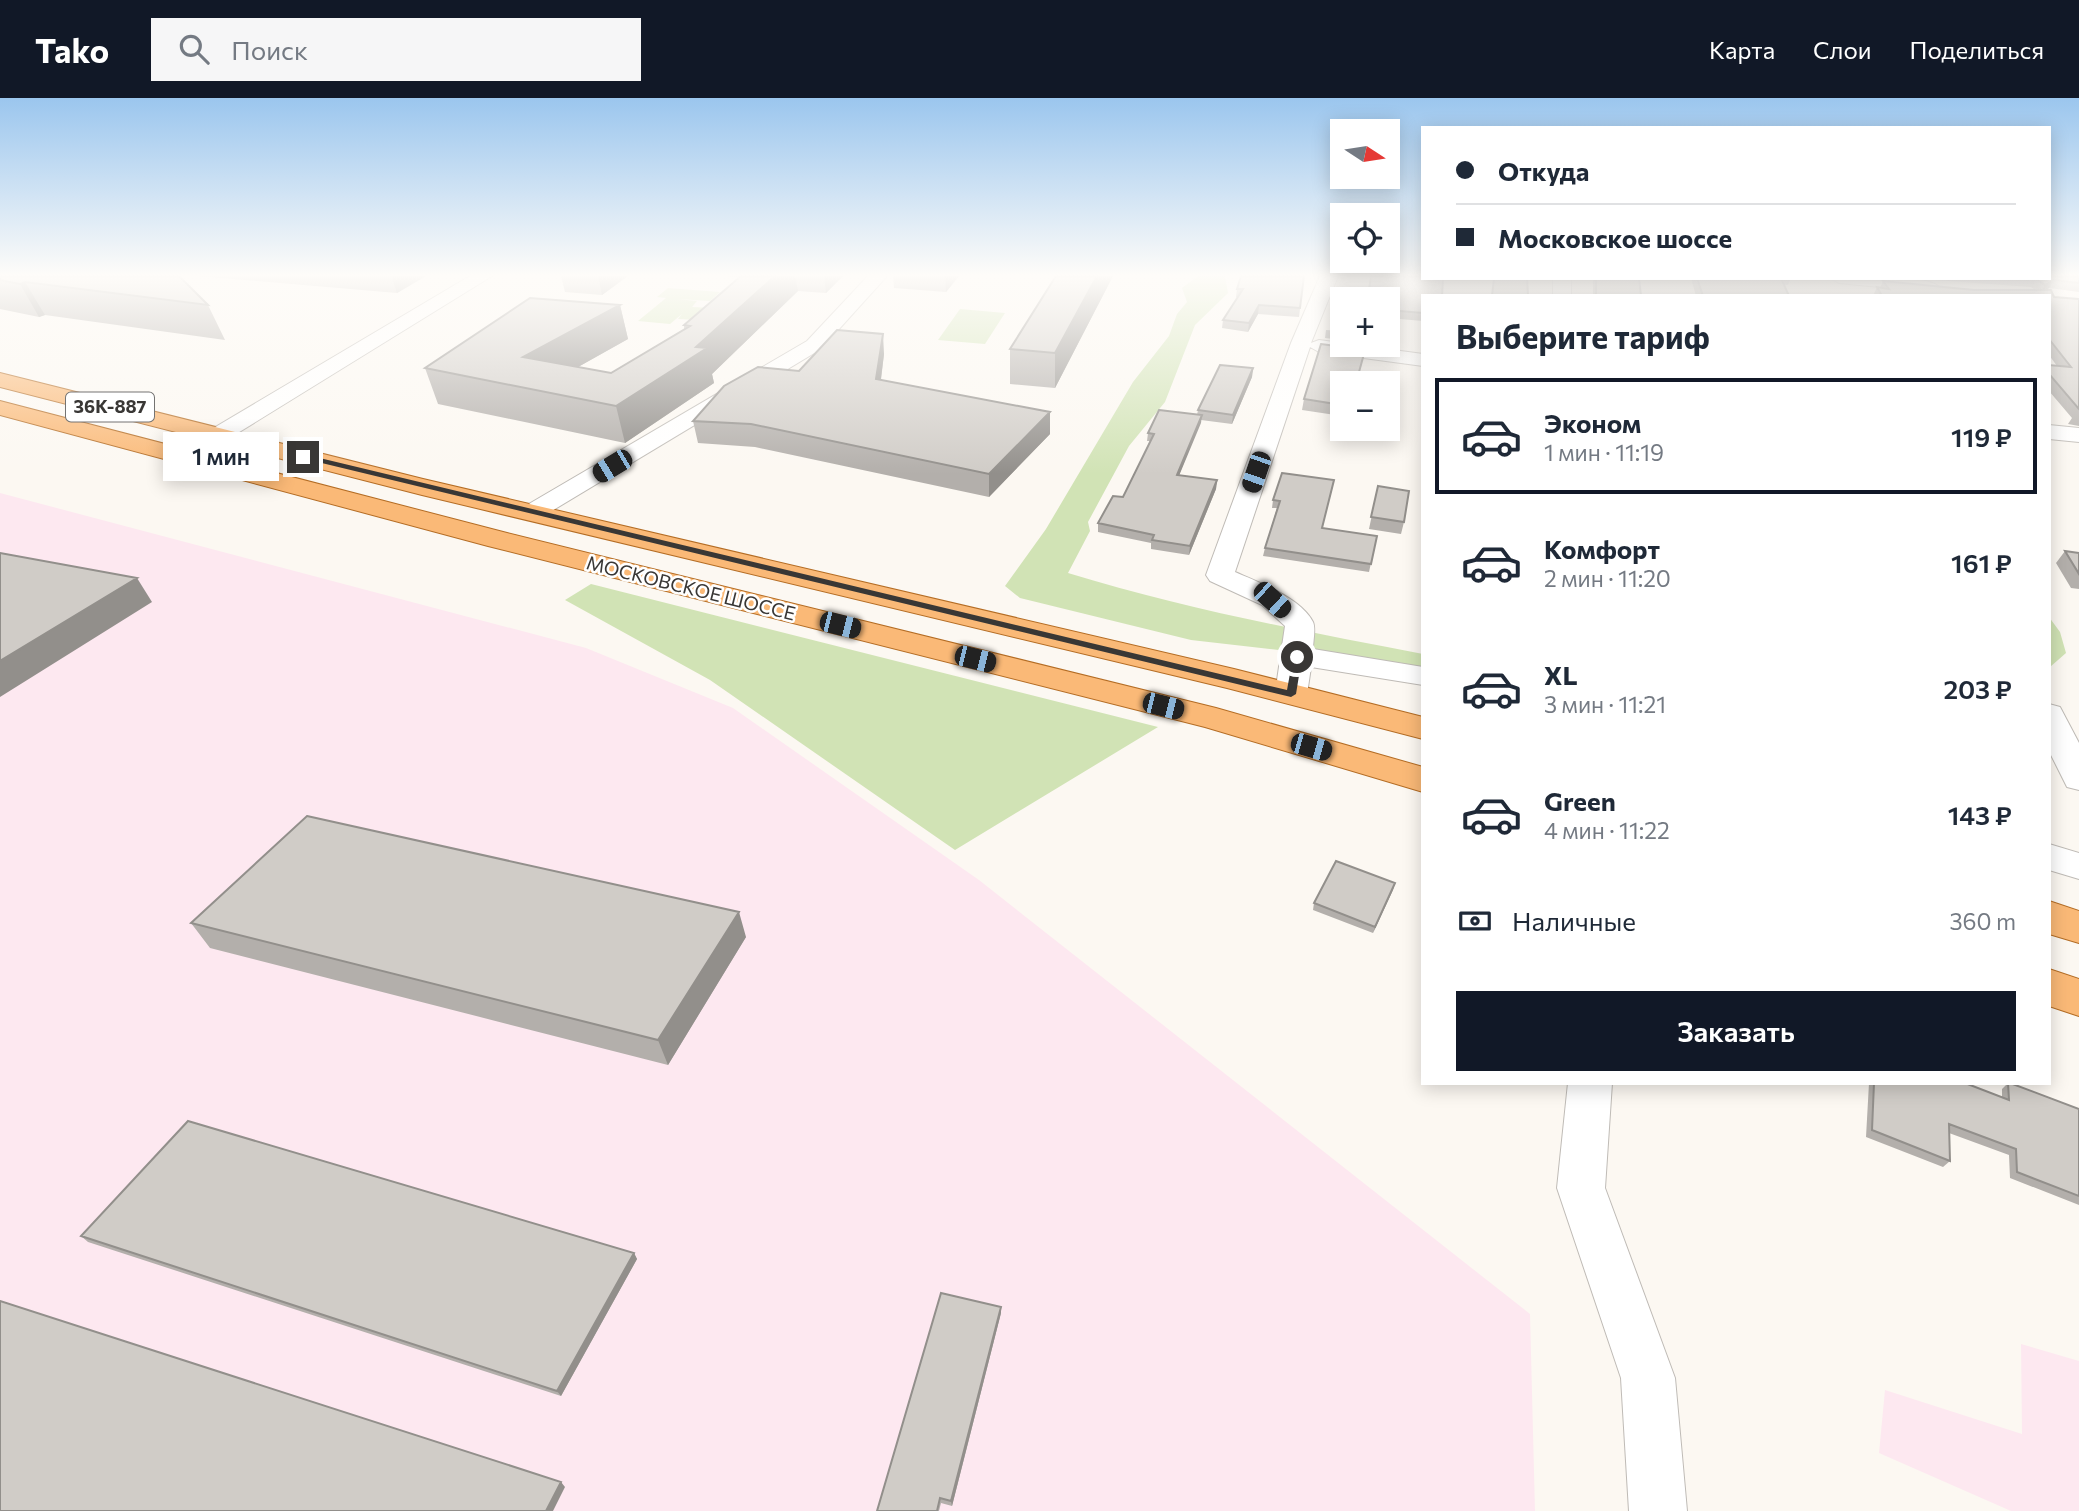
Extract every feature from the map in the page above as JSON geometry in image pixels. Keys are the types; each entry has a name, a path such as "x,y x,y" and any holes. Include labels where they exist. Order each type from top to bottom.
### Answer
{"main road":[{"name":"МОСКОВСКОЕ ШОССЕ","path":"0,380 531,513 1234,680 1421,727"},
{"name":"МОСКОВСКОЕ ШОССЕ","path":"0,408 498,540 1216,719 1421,779"},
{"path":"1216,719 1234,680"},
{"path":"1359,761 1381,716"},
{"path":"2051,918 2079,927"},
{"path":"2051,988 2079,998"}],"street":[{"path":"179,454 220,434 373,342"},
{"path":"531,513 817,342"},
{"path":"1291,694 1300,624 1272,600 1220,575 1301,343 1421,360"},
{"path":"2051,432 2079,435"},
{"path":"1297,657 1333,659 1421,676"},
{"path":"2051,718 2079,779"},
{"path":"2051,858 2079,866"},
{"path":"1590,1085 1581,1188 1648,1378 1658,1511"}],"shaded area":[{"path":"0,493 586,648 733,708 979,880 1530,1314 1535,1511 0,1511"},
{"path":"2021,1344 2079,1361 2079,1511 2011,1511 1879,1453 1885,1390 2022,1434"}],"green space":[{"path":"1164,342 1188,342 1165,402 1129,446 1088,522 1090,531 1068,573 1200,608 1421,654 1421,681 1314,654 1191,640 1020,598 1005,586 1046,529 1133,382"},
{"path":"591,584 1158,727 955,850 710,680 565,600"},
{"path":"2051,620 2060,632 2066,653 2051,666"}],"building":[{"path":"464,342 551,342 523,357 611,373 663,342 702,342 696,347 707,348 616,406 425,368"},
{"path":"826,342 882,342 876,379 1050,412 989,474 751,424 693,421 724,386 758,367 799,371"},
{"path":"1014,342 1061,342 1055,353 1010,349"},
{"path":"2051,342 2079,342 2079,409 2051,376 2051,365 2071,367"},
{"path":"1321,344 1330,345 1330,357 1363,357 1359,371 1330,371 1330,403 1304,399"},
{"path":"1220,365 1253,368 1233,415 1198,410"},
{"path":"1159,410 1202,415 1177,475 1217,480 1190,546 1152,540 1154,535 1098,523 1113,496 1123,497 1154,434 1148,433"},
{"path":"1282,473 1334,480 1322,528 1377,536 1371,564 1265,548 1280,501 1273,500"},
{"path":"1378,486 1409,491 1404,522 1371,517"},
{"path":"2065,551 2079,553 2079,574"},
{"path":"0,553 137,578 0,661"},
{"path":"307,816 739,912 658,1040 191,923"},
{"path":"1336,861 1395,883 1375,927 1314,903"},
{"path":"1874,1085 1970,1085 2009,1100 2008,1085 2015,1085 2079,1109 2079,1196 2017,1172 2016,1149 1949,1124 1950,1161 1872,1130"},
{"path":"188,1121 634,1253 557,1391 81,1236"},
{"path":"941,1293 1001,1307 951,1501 940,1498 937,1511 877,1511"},
{"path":"0,1301 561,1482 546,1511 0,1511"}],"route":[{"path":"303,457 1291,694 1297,657"}]}
